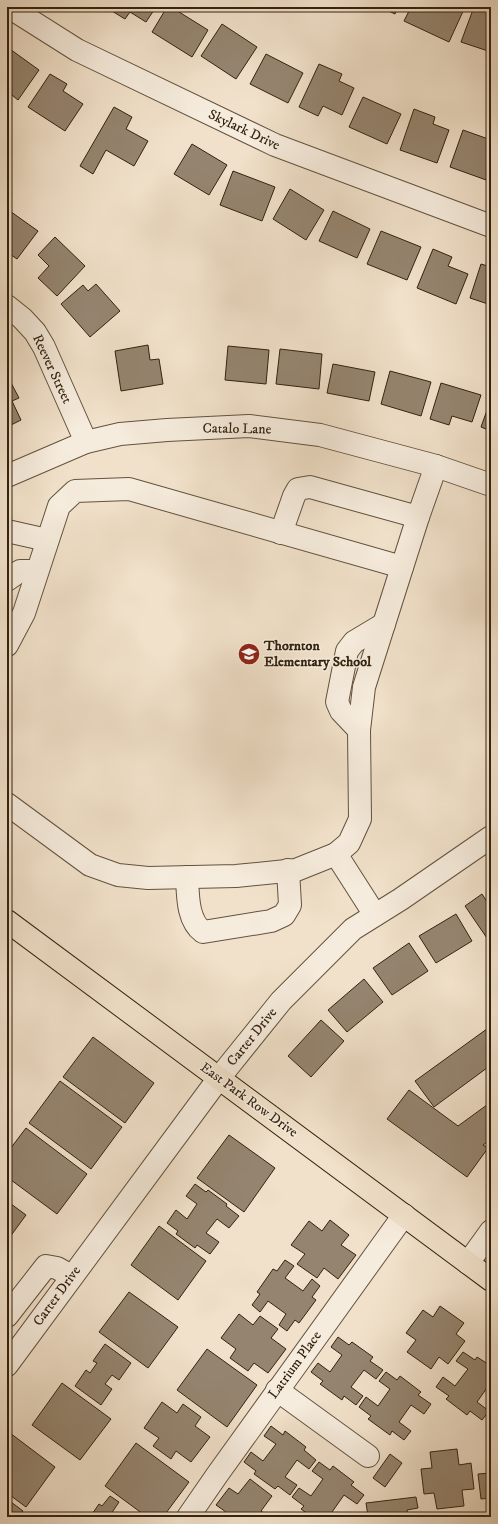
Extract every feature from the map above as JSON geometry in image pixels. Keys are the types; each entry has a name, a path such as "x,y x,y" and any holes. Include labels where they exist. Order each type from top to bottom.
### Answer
{"main road":[{"name":"East Park Row Drive","path":"7,921 491,1280"}],"street":[{"name":"Skylark Drive","path":"9,7 77,50 275,145 491,226"},
{"name":"Reever Street","path":"7,306 22,318 35,332 44,347 86,442"},
{"name":"Catalo Lane","path":"7,476 86,442 120,434 249,426 320,435 436,466 491,485"},
{"path":"7,804 90,865 118,876 148,878 236,876 296,870 336,854 349,843 360,819 359,730 364,687 418,517 436,466"},
{"path":"281,533 294,496 298,489 310,487 418,517"},
{"path":"7,645 24,613 58,506 75,491 128,489 402,568"},
{"path":"7,531 48,540"},
{"path":"7,580 20,571 37,571"},
{"name":"Carter Drive","path":"7,1365 71,1276 219,1078 281,1001 353,929 491,837"},
{"path":"336,854 375,915"},
{"path":"186,877 190,910 196,927 203,932 271,921 284,916 290,905 288,870"},
{"name":"Latrium Place","path":"188,1517 277,1390 404,1215"},
{"path":"468,1263 491,1231"},
{"path":"7,1316 46,1266 57,1268 71,1276"},
{"path":"277,1390 368,1456"}],"building":[{"path":"107,7 156,7 146,22 130,12 125,19"},
{"path":"167,7 171,7 208,30 192,57 152,32"},
{"path":"380,7 398,7 395,14"},
{"path":"411,7 465,7 449,42 404,21"},
{"path":"474,7 482,7 491,10 491,52 461,42"},
{"path":"222,24 257,47 236,79 201,56"},
{"path":"7,47 39,70 18,100 7,91"},
{"path":"266,54 303,73 288,103 250,84"},
{"path":"319,64 342,74 339,81 354,88 342,115 323,106 318,116 299,107"},
{"path":"50,74 67,84 63,91 83,104 65,131 28,107"},
{"path":"363,97 401,114 387,144 349,127"},
{"path":"114,107 132,117 126,129 148,141 134,166 106,150 93,174 80,166"},
{"path":"414,109 435,117 433,124 449,130 437,163 400,150"},
{"path":"463,130 491,140 491,176 489,181 450,167"},
{"path":"192,144 227,165 209,195 174,174"},
{"path":"233,171 275,187 262,221 220,205"},
{"path":"290,189 324,210 306,240 273,219"},
{"path":"7,209 38,231 17,259 7,252"},
{"path":"333,211 370,229 357,258 319,241"},
{"path":"381,231 421,247 407,280 367,264"},
{"path":"55,237 85,266 57,296 38,278 49,266 38,255"},
{"path":"433,249 452,257 448,266 468,274 456,304 417,288"},
{"path":"481,264 491,267 491,305 470,298"},
{"path":"96,284 120,311 90,337 61,304 83,285 88,291"},
{"path":"148,345 150,360 159,359 163,384 121,391 115,351"},
{"path":"228,346 269,350 266,384 225,380"},
{"path":"280,349 322,354 319,389 276,384"},
{"path":"333,364 375,372 369,401 327,393"},
{"path":"390,371 431,382 421,416 381,404"},
{"path":"7,379 9,379 19,398 12,401 21,420 7,427"},
{"path":"441,383 481,395 472,422 452,416 449,425 430,419"},
{"path":"491,399 491,431 481,427"},
{"path":"482,894 491,908 491,944 465,906"},
{"path":"456,914 472,941 436,963 419,936"},
{"path":"409,943 428,971 392,995 373,968"},
{"path":"364,979 383,1002 347,1032 328,1010"},
{"path":"321,1020 344,1041 311,1077 288,1056"},
{"path":"491,1026 491,1065 434,1107 415,1081"},
{"path":"93,1037 154,1083 125,1123 63,1077"},
{"path":"60,1081 122,1127 91,1169 29,1123"},
{"path":"409,1090 458,1126 491,1102 491,1139 483,1145 488,1148 467,1177 387,1119"},
{"path":"26,1128 87,1174 57,1214 7,1177 7,1153"},
{"path":"229,1135 275,1168 244,1212 197,1178"},
{"path":"195,1184 206,1192 208,1190 227,1204 226,1206 239,1216 229,1228 217,1219 206,1233 219,1242 210,1254 197,1245 195,1248 176,1234 178,1231 167,1223 176,1210 187,1219 197,1204 186,1196"},
{"path":"7,1201 26,1215 7,1241"},
{"path":"330,1220 349,1235 341,1245 356,1255 338,1279 324,1268 317,1278 297,1264 305,1254 291,1245 309,1221 322,1231"},
{"path":"159,1226 206,1261 178,1300 131,1265"},
{"path":"285,1260 294,1266 285,1278 303,1291 312,1279 320,1286 312,1297 316,1300 299,1323 295,1320 287,1331 279,1325 286,1314 268,1301 260,1312 252,1305 260,1294 257,1292 273,1269 277,1271"},
{"path":"129,1292 178,1327 148,1368 99,1332"},
{"path":"440,1306 464,1323 456,1334 465,1341 448,1364 439,1357 431,1369 407,1352 416,1340 406,1333 423,1310 433,1317"},
{"path":"239,1314 253,1325 260,1316 278,1329 271,1338 286,1349 268,1373 254,1363 248,1371 230,1358 236,1349 221,1338"},
{"path":"338,1337 349,1345 352,1342 373,1357 370,1361 383,1370 376,1379 364,1370 351,1387 363,1396 356,1405 344,1396 342,1400 320,1384 323,1381 311,1372 318,1363 330,1372 342,1355 331,1347"},
{"path":"105,1344 131,1363 119,1380 112,1375 105,1384 112,1389 101,1405 75,1386 86,1370 90,1373 97,1363 93,1361"},
{"path":"207,1349 257,1385 227,1427 177,1390"},
{"path":"463,1352 475,1360 477,1357 491,1366 491,1386 489,1385 477,1402 489,1411 482,1420 470,1411 467,1415 446,1399 449,1396 436,1387 443,1377 455,1386 468,1369 456,1361"},
{"path":"386,1372 397,1380 400,1376 421,1392 418,1395 431,1404 424,1414 411,1405 399,1422 411,1431 404,1440 392,1431 390,1435 368,1419 371,1416 359,1407 366,1397 378,1406 390,1389 379,1381"},
{"path":"62,1383 111,1419 80,1460 32,1425"},
{"path":"162,1402 177,1413 183,1404 201,1417 195,1426 210,1437 191,1462 176,1451 171,1459 153,1446 159,1438 144,1428"},
{"path":"271,1426 283,1435 285,1431 306,1447 304,1450 316,1460 309,1469 297,1460 285,1477 297,1485 290,1495 278,1486 275,1489 254,1474 256,1471 244,1462 251,1452 263,1461 276,1444 264,1436"},
{"path":"10,1433 55,1467 26,1507 7,1493 7,1437"},
{"path":"136,1443 189,1482 163,1517 147,1517 105,1486"},
{"path":"457,1449 459,1465 471,1463 474,1489 462,1490 464,1506 437,1509 434,1493 424,1494 421,1469 432,1468 430,1452"},
{"path":"390,1454 402,1463 385,1487 373,1478"},
{"path":"489,1456 491,1456 491,1473"},
{"path":"319,1462 330,1470 333,1466 354,1482 351,1485 364,1495 357,1504 344,1495 332,1512 339,1517 312,1517 301,1509 304,1506 292,1497 299,1488 311,1496 323,1479 312,1471"},
{"path":"491,1473 491,1498 481,1499 478,1474"},
{"path":"250,1479 272,1496 261,1511 270,1517 222,1517 226,1512 216,1505 229,1488 238,1494"},
{"path":"110,1496 119,1502 109,1517 90,1517 99,1504 102,1506"},
{"path":"416,1497 418,1508 407,1510 408,1517 378,1517 378,1514 368,1516 366,1503"},
{"path":"7,1499 23,1511 18,1517 7,1517"}],"place":[{"name":"Thornton Elementary School","path":"249,654"}]}
